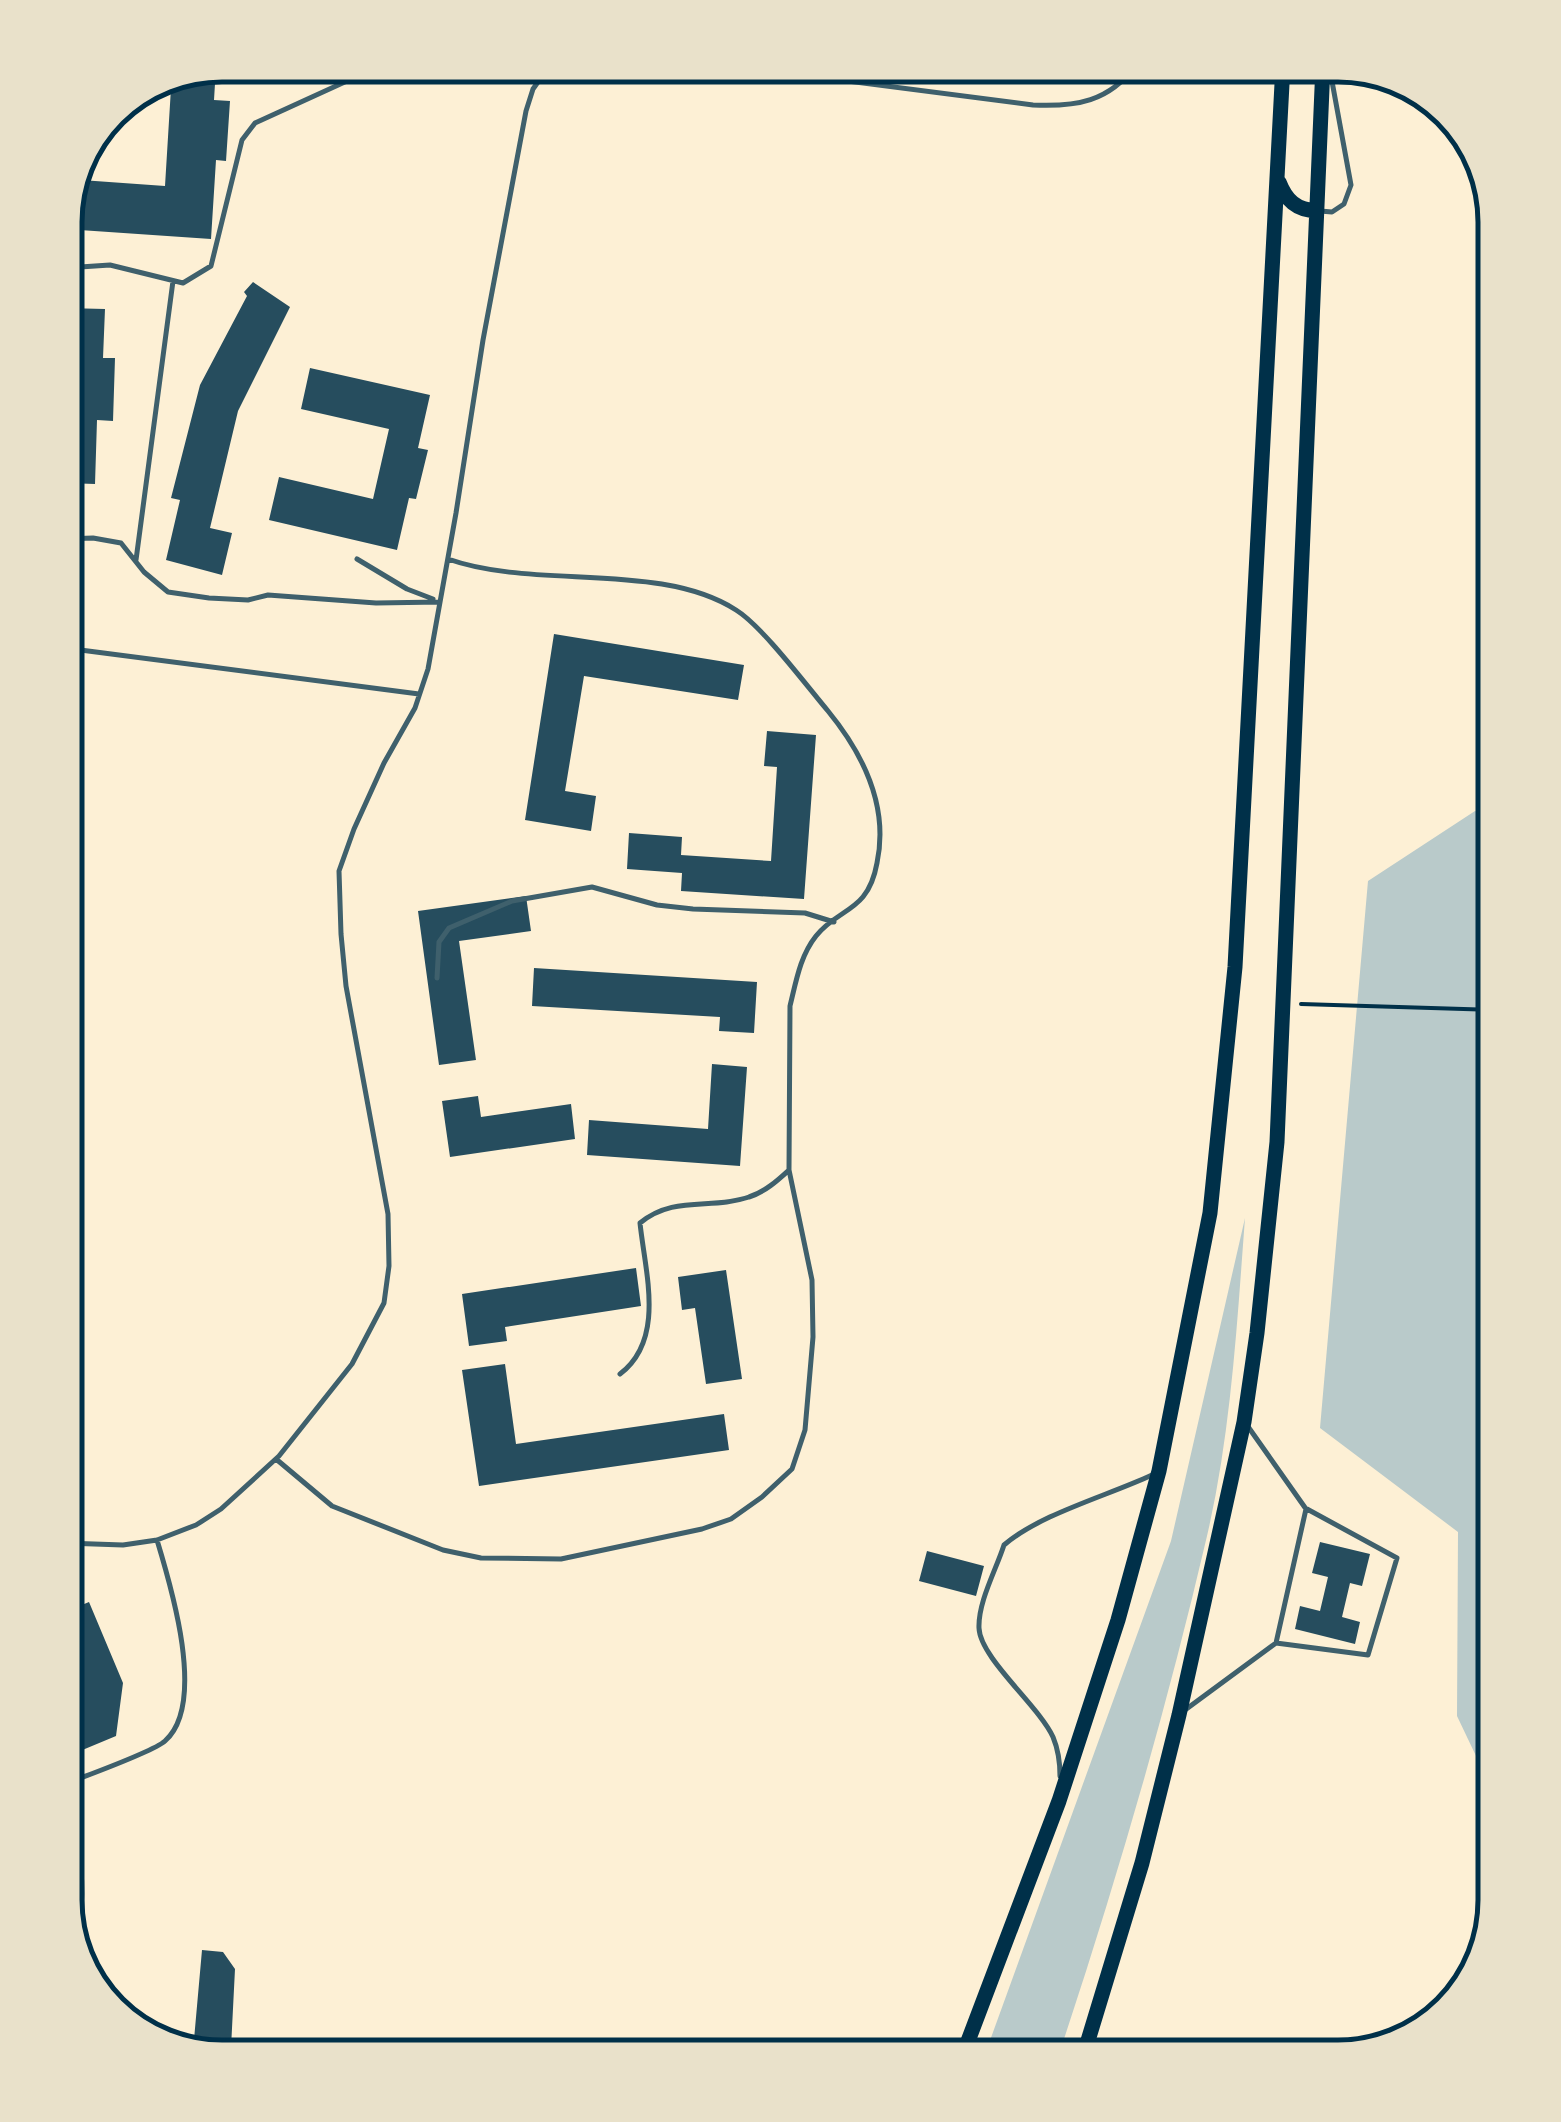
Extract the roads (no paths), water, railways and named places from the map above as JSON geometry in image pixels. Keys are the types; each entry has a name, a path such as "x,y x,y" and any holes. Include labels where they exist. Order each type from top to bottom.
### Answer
{"main road":[{"path":"968,2040 1058,1801 1118,1620 1159,1471 1210,1214 1235,967 1281,83"},
{"path":"1088,2040 1142,1863 1179,1715 1244,1422 1257,1333 1277,1142 1325,83"},
{"path":"1277,178 1286,200 1317,211"}],"lane":[{"path":"83,267 110,265 183,283 211,266 242,140 255,123 345,82"},
{"path":"82,1543 123,1546 158,1540 221,1510 276,1459 352,1364 384,1303 389,1266 388,1214 346,986 339,871 428,669 483,340 526,111 538,82"},
{"path":"859,83 1032,105 1068,106 1102,97 1121,83"},
{"path":"1317,211 1332,212 1344,204 1351,185 1330,83"},
{"path":"136,560 173,282"},
{"path":"83,540 121,542 144,572 168,592 248,600 268,595 376,603 440,602"},
{"path":"276,1459 332,1506 443,1550 481,1558 561,1559 702,1529 731,1519 792,1469 805,1430 813,1338 812,1280 789,1170 790,1006 809,946 819,932 852,910 867,891 877,868 879,807 867,773 848,736 739,611 701,592 557,574 505,574 476,569 448,558"},
{"path":"357,559 408,589 440,602"},
{"path":"83,650 419,694"},
{"path":"437,978 439,942 449,928 512,901 592,887 657,905 805,912 834,922"},
{"path":"620,1374 632,1365 651,1303 640,1223 666,1207 749,1198 789,1170"},
{"path":"1244,1422 1306,1509 1398,1558 1368,1655 1276,1643"},
{"path":"1058,1801 1060,1773 1053,1738 986,1648 979,1633 980,1616 1004,1546 1013,1537 1159,1471"},
{"path":"1179,1715 1276,1643 1306,1509"},
{"path":"82,1777 165,1742 183,1714 177,1610 158,1540"}]}
